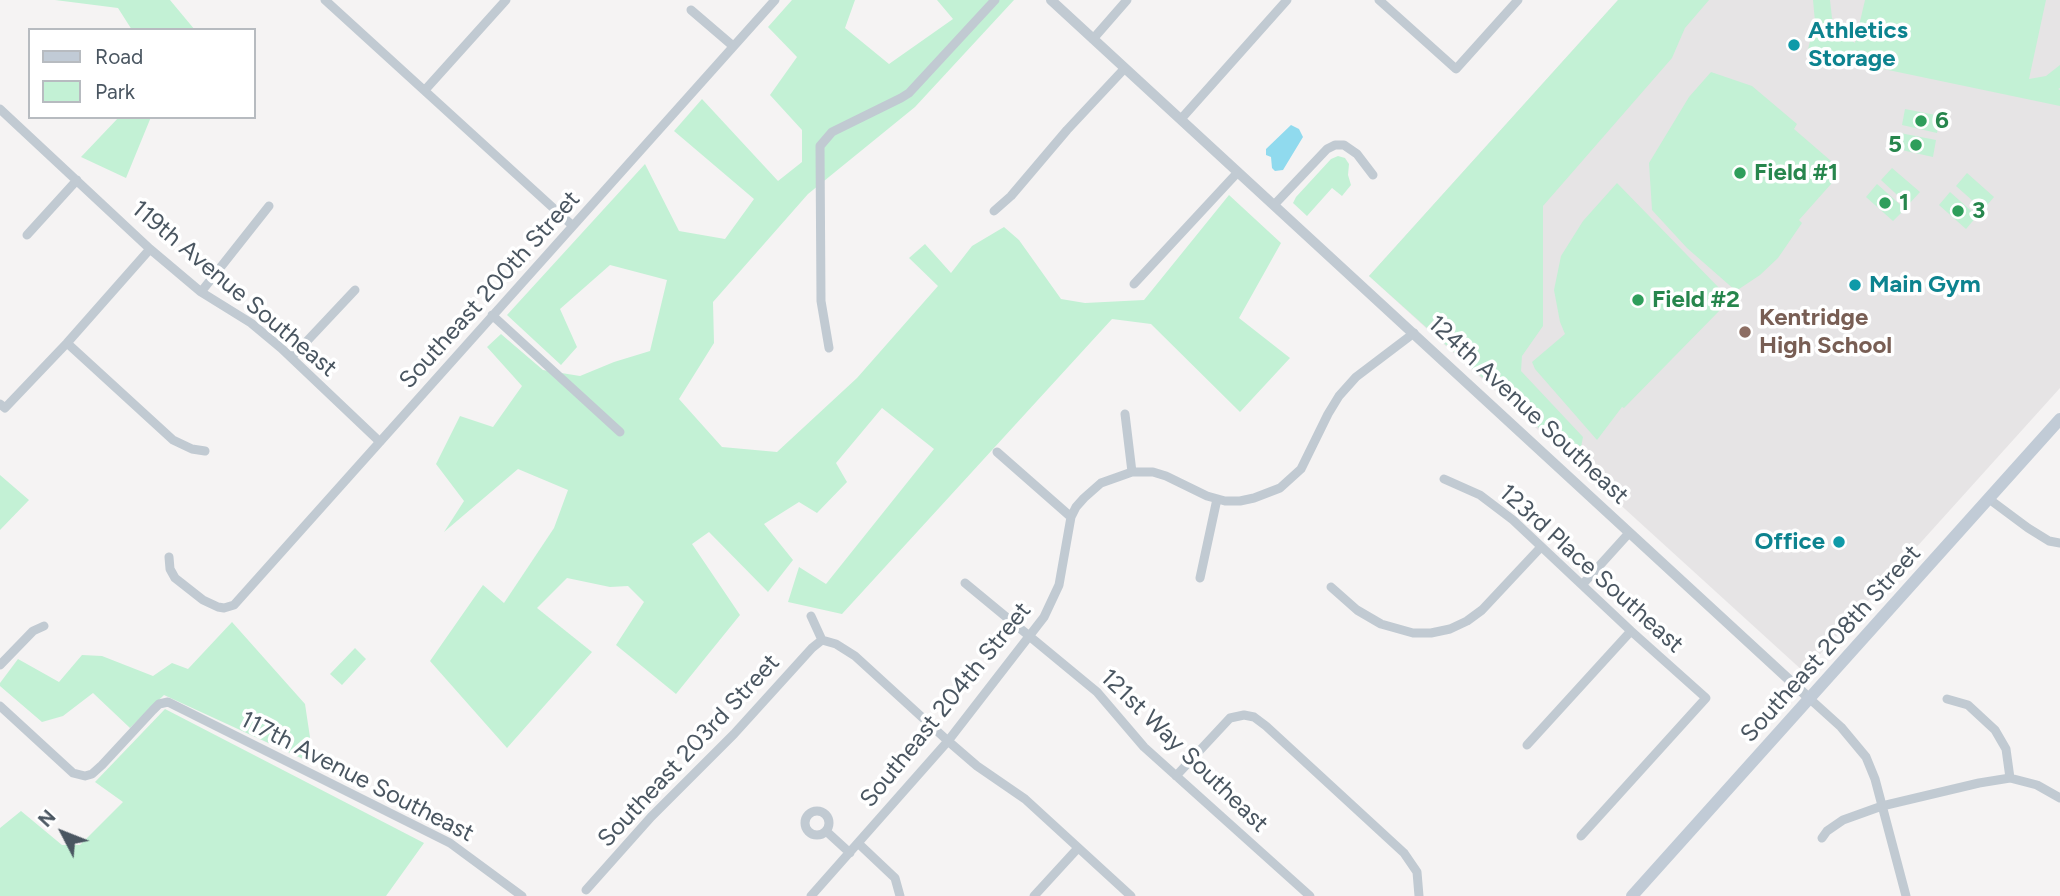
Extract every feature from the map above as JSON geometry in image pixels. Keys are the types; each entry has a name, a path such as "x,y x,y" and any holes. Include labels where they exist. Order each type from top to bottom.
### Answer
{"main road":[{"name":"Southeast 208th Street","path":"1632,896 2060,419"}],"street":[{"path":"325,0 573,226"},
{"path":"425,90 506,0"},
{"name":"Southeast 200th Street","path":"169,556 170,569 175,578 203,600 218,607 229,608 234,605 775,0"},
{"path":"830,348 821,301 820,146 832,132 909,93 995,0"},
{"name":"124th Avenue Southeast","path":"1051,0 1841,727 1866,757 1875,779 1906,896"},
{"path":"1093,38 1127,0"},
{"path":"1181,119 1287,0"},
{"path":"1379,0 1456,69 1518,0"},
{"path":"691,10 733,46"},
{"path":"994,211 1125,68"},
{"name":"119th Avenue Southeast","path":"0,109 150,249 201,292 251,323 292,357 380,442"},
{"path":"1274,205 1327,149 1335,145 1344,145 1357,154 1373,175"},
{"path":"1134,284 1238,172"},
{"path":"27,234 77,180"},
{"path":"201,292 269,206"},
{"path":"2,406 66,343 150,249"},
{"path":"292,357 355,290"},
{"path":"492,315 620,432"},
{"name":"Southeast 204th Street","path":"811,896 948,741 1030,636 1050,606 1059,585 1072,517 1084,498 1101,483 1132,472 1153,472 1166,476 1217,499 1240,501 1280,488 1301,469 1339,396 1356,377 1414,333"},
{"path":"66,343 173,440 192,449 205,450"},
{"path":"1125,414 1132,472"},
{"path":"997,452 1072,517"},
{"name":"123rd Place Southeast","path":"1444,479 1487,500 1513,520 1706,698 1580,836"},
{"path":"1200,578 1217,499"},
{"path":"1989,499 2028,528 2049,541 2060,543"},
{"path":"1582,585 1629,533"},
{"path":"1331,587 1357,610 1381,624 1413,633 1431,633 1450,629 1482,611 1541,547"},
{"name":"121st Way Southeast","path":"965,583 1097,692 1139,741 1310,896"},
{"path":"811,616 822,640 836,644 855,656 977,766 1025,799 1131,896"},
{"path":"0,665 33,631 44,626"},
{"path":"1527,745 1631,631"},
{"name":"Southeast 203rd Street","path":"586,890 651,817 822,640"},
{"path":"1947,699 1968,705 1995,730 2006,749 2010,778"},
{"name":"117th Avenue Southeast","path":"0,706 73,772 85,776 92,774 159,704 168,702 450,843 522,896"},
{"path":"1176,776 1230,718 1249,716 1261,721 1410,859 1417,872 1419,896"},
{"path":"1822,838 1843,820 1882,806 1979,783 2010,778 2037,785 2060,798"},
{"path":"826,831 850,853"},
{"path":"859,844 895,878 900,896"},
{"path":"1034,896 1078,848"}],"shaded area":[{"name":"Kentridge High School","path":"1618,0 2060,0 2060,388 1804,672 1369,276"}],"green space":[{"path":"55,0 170,0 193,28 131,28 118,8"},
{"path":"792,0 855,0 845,28 889,64 953,19 937,0 1014,0 915,107 808,194 713,302 714,343 679,399 722,447 777,452 857,378 938,286 909,258 925,244 951,273 972,246 1004,227 1019,240 1061,299 1085,303 1144,300 1229,195 1281,243 1239,318 1290,358 1240,412 1151,324 1112,319 842,614 788,602 799,567 826,584 934,449 882,408 836,463 847,482 817,513 799,502 764,524 793,560 768,592 709,532 692,544 740,615 676,694 616,645 644,602 628,586 610,587 567,578 537,608 592,652 507,748 430,661 483,585 504,603 554,528 568,490 518,469 444,532 464,501 436,464 460,416 493,427 522,386 487,347 501,334 543,370 580,376 650,351 667,280 610,265 560,309 577,347 561,365 507,315 645,164 679,231 725,239 754,199 674,131 702,99 778,181 802,162 802,130 770,95 797,57 768,27"},
{"path":"1618,0 1709,0 1685,28 1672,58 1543,206 1543,326 1522,356 1521,371 1583,437 1578,463 1369,276"},
{"path":"1813,0 1830,0 1832,18 1841,32 1855,43 1865,0 2046,0 2029,79 2046,76 2060,65 2060,106 1807,53 1815,22"},
{"name":"Field #1","path":"1711,72 1752,86 1797,124 1794,129 1831,161 1831,184 1799,220 1802,223 1778,258 1760,275 1736,291 1687,248 1652,210 1649,163 1689,97"},
{"name":"6","path":"1905,109 1941,116 1937,133 1902,125"},
{"path":"117,119 150,119 126,178 81,157"},
{"name":"5","path":"1900,133 1936,140 1933,157 1897,149"},
{"path":"1338,156 1345,158 1349,164 1351,185 1342,196 1332,188 1307,216 1293,203 1296,197 1331,159"},
{"path":"1892,168 1920,192 1908,205 1881,180"},
{"path":"1967,173 1994,197 1983,210 1956,186"},
{"name":"Field #2","path":"1617,183 1721,290 1721,309 1624,408 1622,407 1597,440 1535,369 1532,362 1565,334 1554,290 1561,256 1583,221"},
{"name":"1","path":"1877,184 1905,209 1893,221 1866,197"},
{"name":"3","path":"1950,192 1977,216 1966,229 1939,205"},
{"path":"0,475 29,500 0,530"},
{"path":"232,622 305,704 314,764 164,695 130,728 93,693 63,716 42,722 0,686 18,659 59,682 82,655 102,656 153,676 172,663 188,669"},
{"path":"355,648 366,659 342,685 330,674"},
{"path":"165,709 424,843 386,896 0,896 0,828 21,811 62,845 80,845 123,802 95,782"}],"water":[{"path":"1291,125 1299,129 1303,137 1283,170 1275,171 1271,157 1266,155 1266,149"}],"place":[{"name":"Athletics Storage","path":"1794,45"},
{"name":"6","path":"1921,121"},
{"name":"5","path":"1916,145"},
{"name":"Field #1","path":"1740,173"},
{"name":"1","path":"1885,203"},
{"name":"3","path":"1958,211"},
{"name":"Main Gym","path":"1855,285"},
{"name":"Field #2","path":"1638,300"},
{"name":"Kentridge High School","path":"1745,332"},
{"name":"Office","path":"1839,542"}]}
